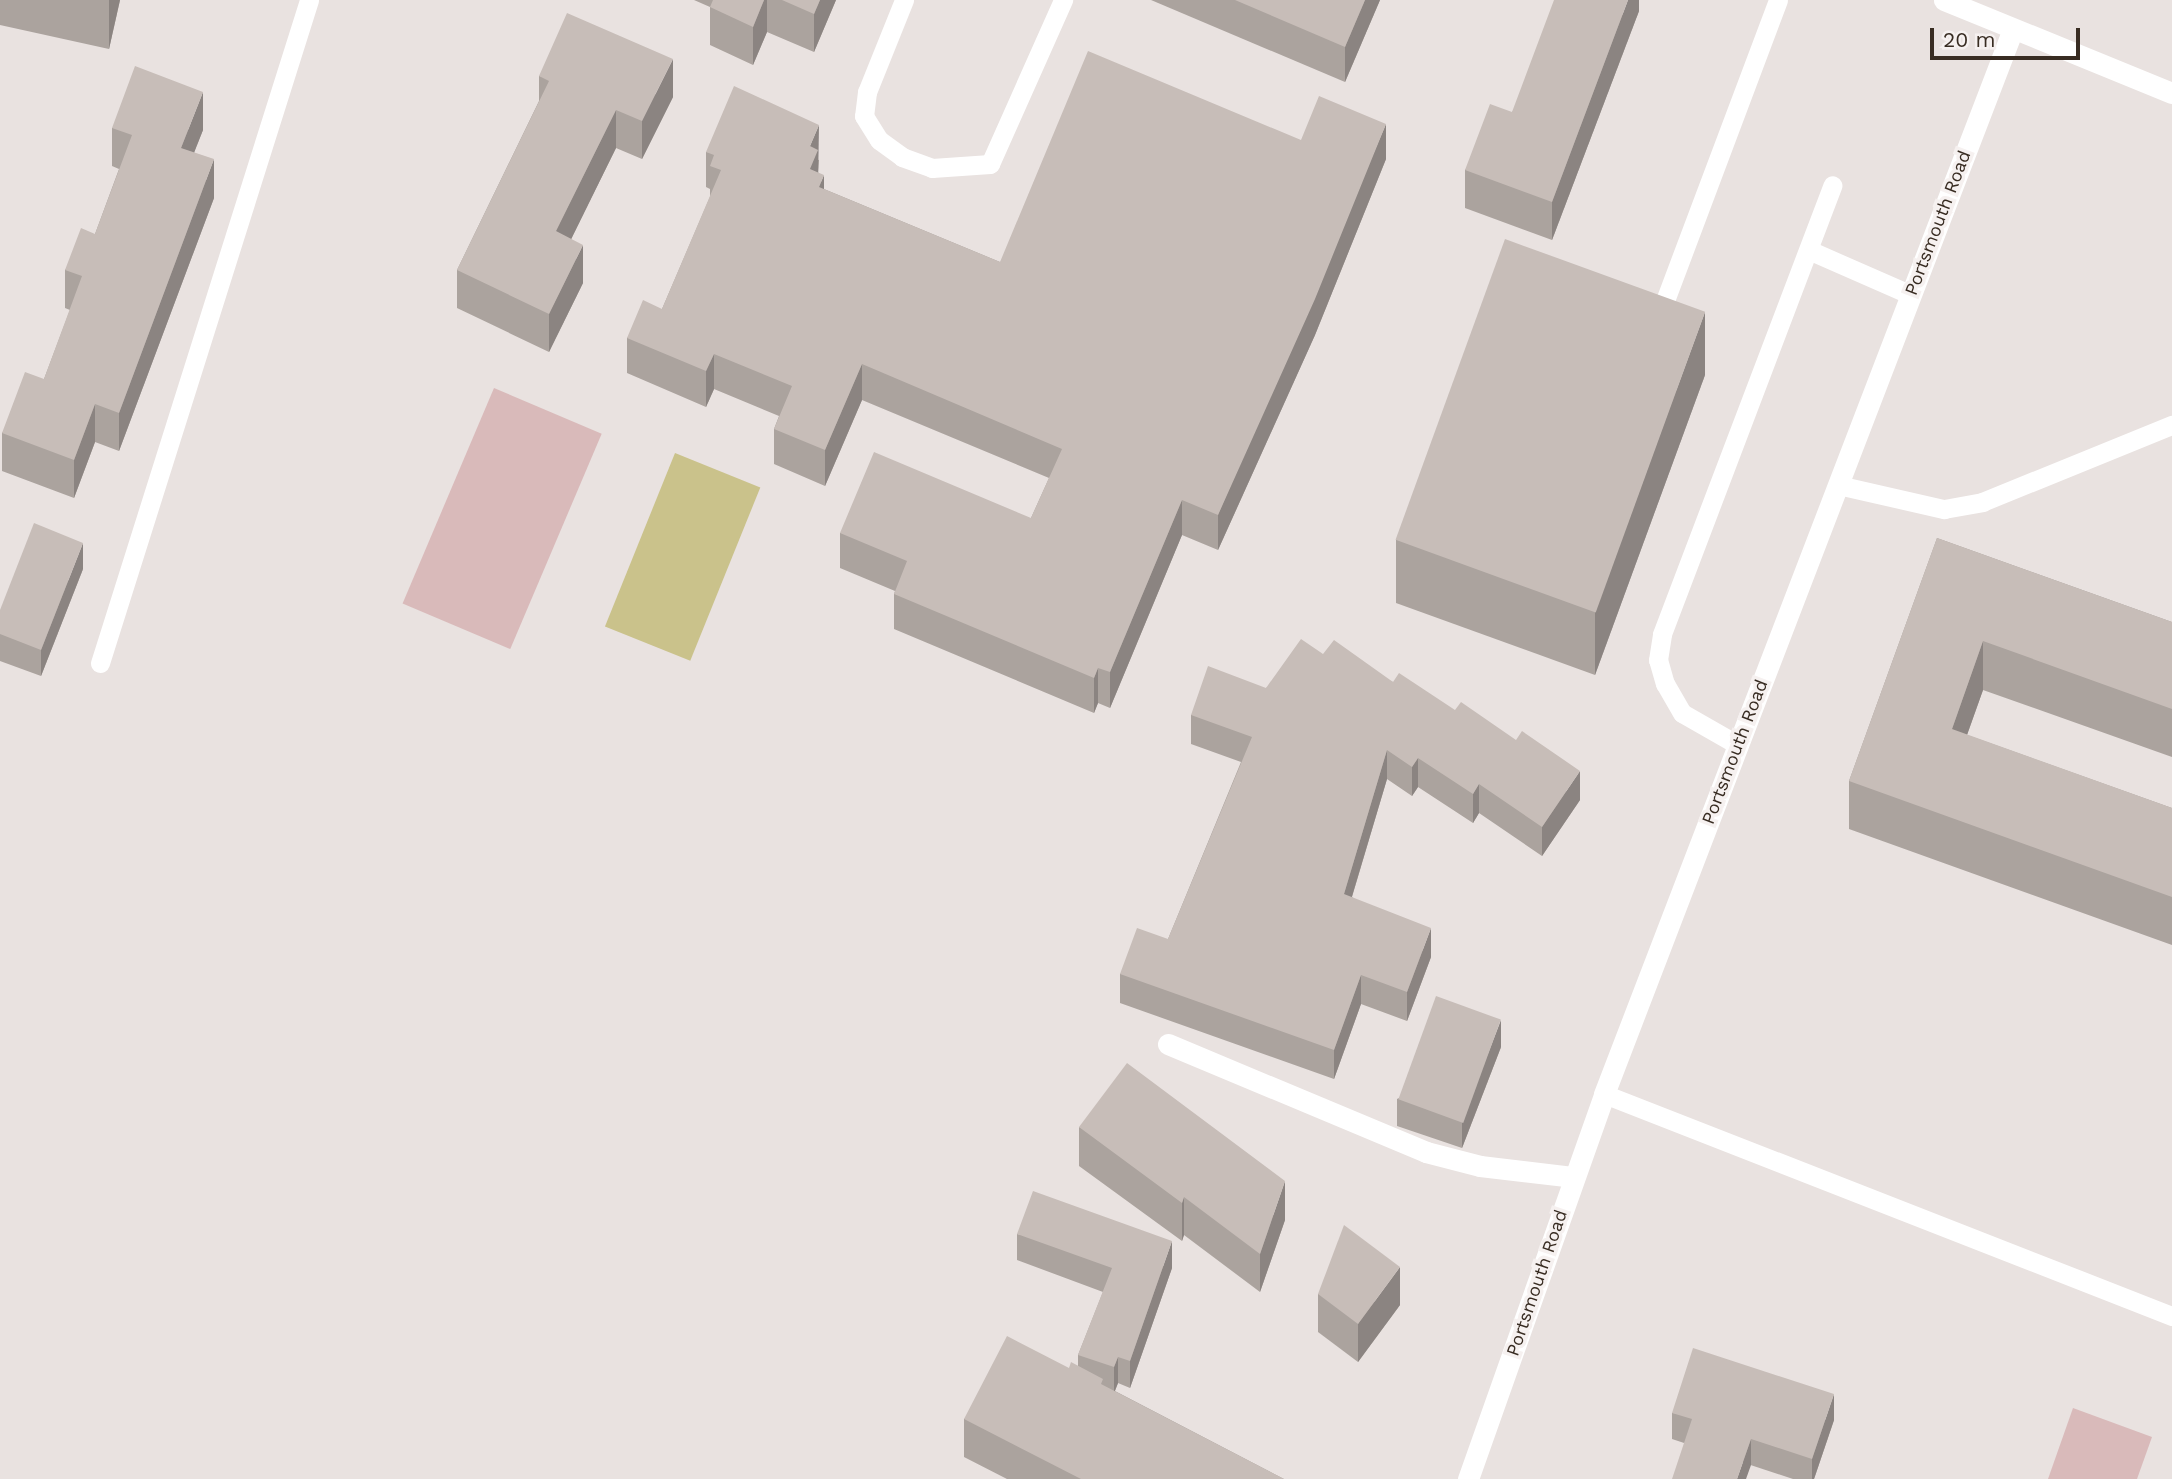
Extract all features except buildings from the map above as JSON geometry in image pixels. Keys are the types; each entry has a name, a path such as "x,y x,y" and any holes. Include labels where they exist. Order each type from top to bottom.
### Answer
{"street":[{"path":"1944,0 2172,93"},
{"name":"Portsmouth Road","path":"1468,1479 1604,1094 2013,29"},
{"path":"1168,1044 1426,1152 1479,1166 1574,1177"}],"lane":[{"path":"100,663 309,0"},
{"path":"904,0 867,92 864,116 879,140 902,157 932,168 962,168 990,164 1063,0"},
{"path":"1666,298 1778,0"},
{"path":"1738,745 1682,713 1665,684 1660,647 1811,251 1833,185"},
{"path":"1811,251 1911,295"},
{"path":"1838,485 1944,509 1982,502 2172,425"},
{"path":"1604,1094 2172,1316"}],"shaded area":[{"path":"494,388 602,434 510,649 403,603"},
{"path":"675,453 760,487 690,661 605,626"},
{"path":"2073,1408 2152,1437 2137,1479 2048,1479"}]}
